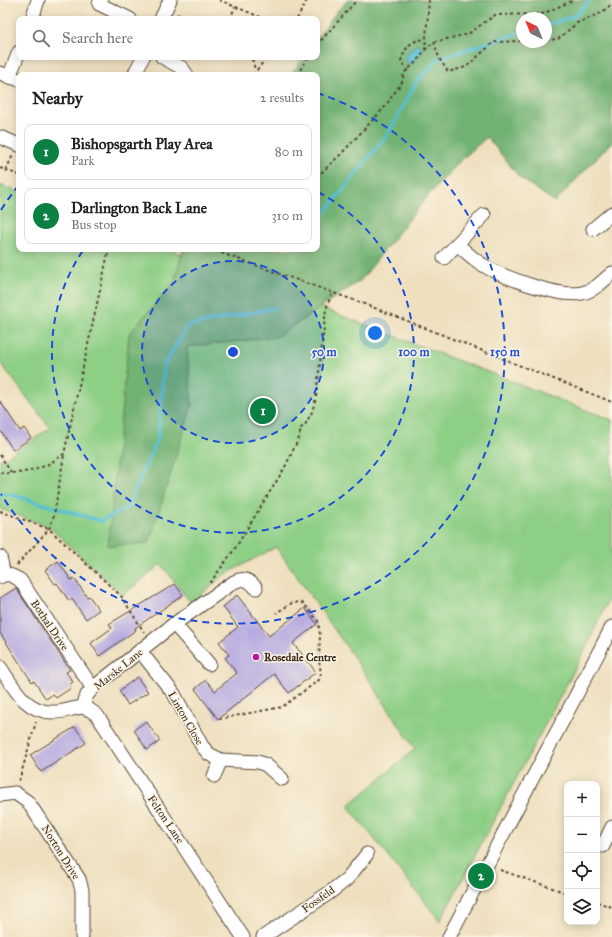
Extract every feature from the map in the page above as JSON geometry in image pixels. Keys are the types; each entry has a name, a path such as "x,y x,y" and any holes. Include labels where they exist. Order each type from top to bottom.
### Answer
{"street":[{"path":"33,16 38,0"},
{"path":"101,0 99,4 124,16"},
{"path":"162,16 170,0"},
{"path":"9,77 16,60"},
{"path":"135,72 141,60"},
{"path":"167,60 182,68 185,72"},
{"path":"0,137 16,142"},
{"path":"593,229 612,213"},
{"path":"444,258 484,215"},
{"path":"456,244 481,264 494,272 555,293 583,293 594,288 612,273"},
{"path":"0,557 6,574"},
{"name":"Bothal Drive","path":"6,574 12,575 20,580 90,684 94,687"},
{"name":"Marske Lane","path":"82,707 87,695 94,687 174,624 234,582 241,579 249,581 256,588"},
{"path":"174,624 209,664"},
{"path":"449,937 612,628"},
{"name":"Linton Close","path":"140,651 174,694 202,746 209,754 222,760 258,762 266,765 282,779"},
{"path":"0,667 18,694 32,707 50,712 82,707"},
{"name":"Felton Lane","path":"82,707 97,715 242,937"},
{"path":"214,776 222,760"},
{"path":"0,795 16,793"},
{"name":"Norton Drive","path":"16,793 28,802 79,879 82,890 82,937"},
{"path":"604,846 612,827"},
{"name":"Fossfeld","path":"263,937 329,893 347,879 367,854"}],"path":[{"path":"219,0 258,16"},
{"path":"299,16 307,0"},
{"path":"320,42 357,0"},
{"path":"425,50 429,0"},
{"path":"320,174 384,108 402,82 404,73 408,71 425,50 434,42 468,34 494,15 542,14 574,0"},
{"path":"552,40 558,39 577,23 601,13 612,4"},
{"path":"232,16 236,7"},
{"path":"408,71 401,61 404,51 408,45 415,40 425,39"},
{"path":"434,42 439,58 448,72 466,67 494,42 516,41"},
{"path":"250,60 253,62 255,71"},
{"path":"255,71 264,60"},
{"path":"299,72 306,60"},
{"path":"6,170 16,149"},
{"path":"0,168 16,174"},
{"path":"6,574 49,529 54,516 64,454 108,252"},
{"path":"222,252 332,293 362,302 612,402"},
{"path":"210,584 236,547 284,468 299,438 301,428 312,412 316,398 326,309 332,293"},
{"path":"0,473 12,474 28,472 45,467 64,454"},
{"path":"0,455 12,474"},
{"path":"0,511 49,529 121,596 151,642"},
{"path":"219,719 282,707 319,680 321,673 318,661 320,635 318,621 305,604 301,602 292,603 276,613"},
{"path":"16,793 37,717"},
{"path":"500,870 564,892"},
{"path":"600,903 612,907"}],"green space":[{"path":"348,0 612,0 612,142 555,202 520,178 487,137 460,161 427,197 361,280 277,337 187,347 192,405 149,543 108,546 129,334 174,282 182,252 320,252 320,72 292,72 302,60 320,60 320,34 338,10"},
{"path":"0,185 16,191 16,252 177,252 612,420 612,592 585,650 440,921 348,806 415,749 353,656 276,547 224,575 191,603 161,564 123,595 48,526 0,509 0,458 2,460 50,428 0,362"}],"water":[{"path":"418,45 423,48 421,54 409,66 405,58 412,48"}],"building":[{"path":"0,401 20,431 24,428 31,438 13,450 0,430"},
{"path":"58,561 71,580 74,578 87,597 89,596 99,610 86,619 72,599 69,601 57,583 55,584 45,570"},
{"path":"175,584 183,595 135,628 136,630 99,656 91,643 112,628 109,624"},
{"path":"16,588 70,670 66,672 73,682 69,685 71,688 56,698 53,694 46,699 34,681 32,682 0,633 0,598"},
{"name":"Rosedale Centre","path":"237,595 269,636 305,608 317,624 293,643 316,672 289,693 274,674 218,719 195,689 206,680 215,691 237,673 225,658 229,655 219,642 238,627 223,607"},
{"path":"137,677 148,692 128,705 119,691"},
{"path":"146,721 160,741 147,750 134,730"},
{"path":"75,727 86,743 41,772 30,755"}],"waterway":[{"path":"552,23 575,16 590,0"},
{"path":"320,218 388,134 417,81 439,58 516,34"},
{"path":"0,494 9,494 101,521 127,508 158,438 164,365 188,326 274,308"}],"place":[{"name":"Bishopsgarth Play Area","path":"263,411"},
{"name":"Rosedale Centre","path":"256,657"},
{"name":"Darlington Back Lane","path":"481,876"}]}
